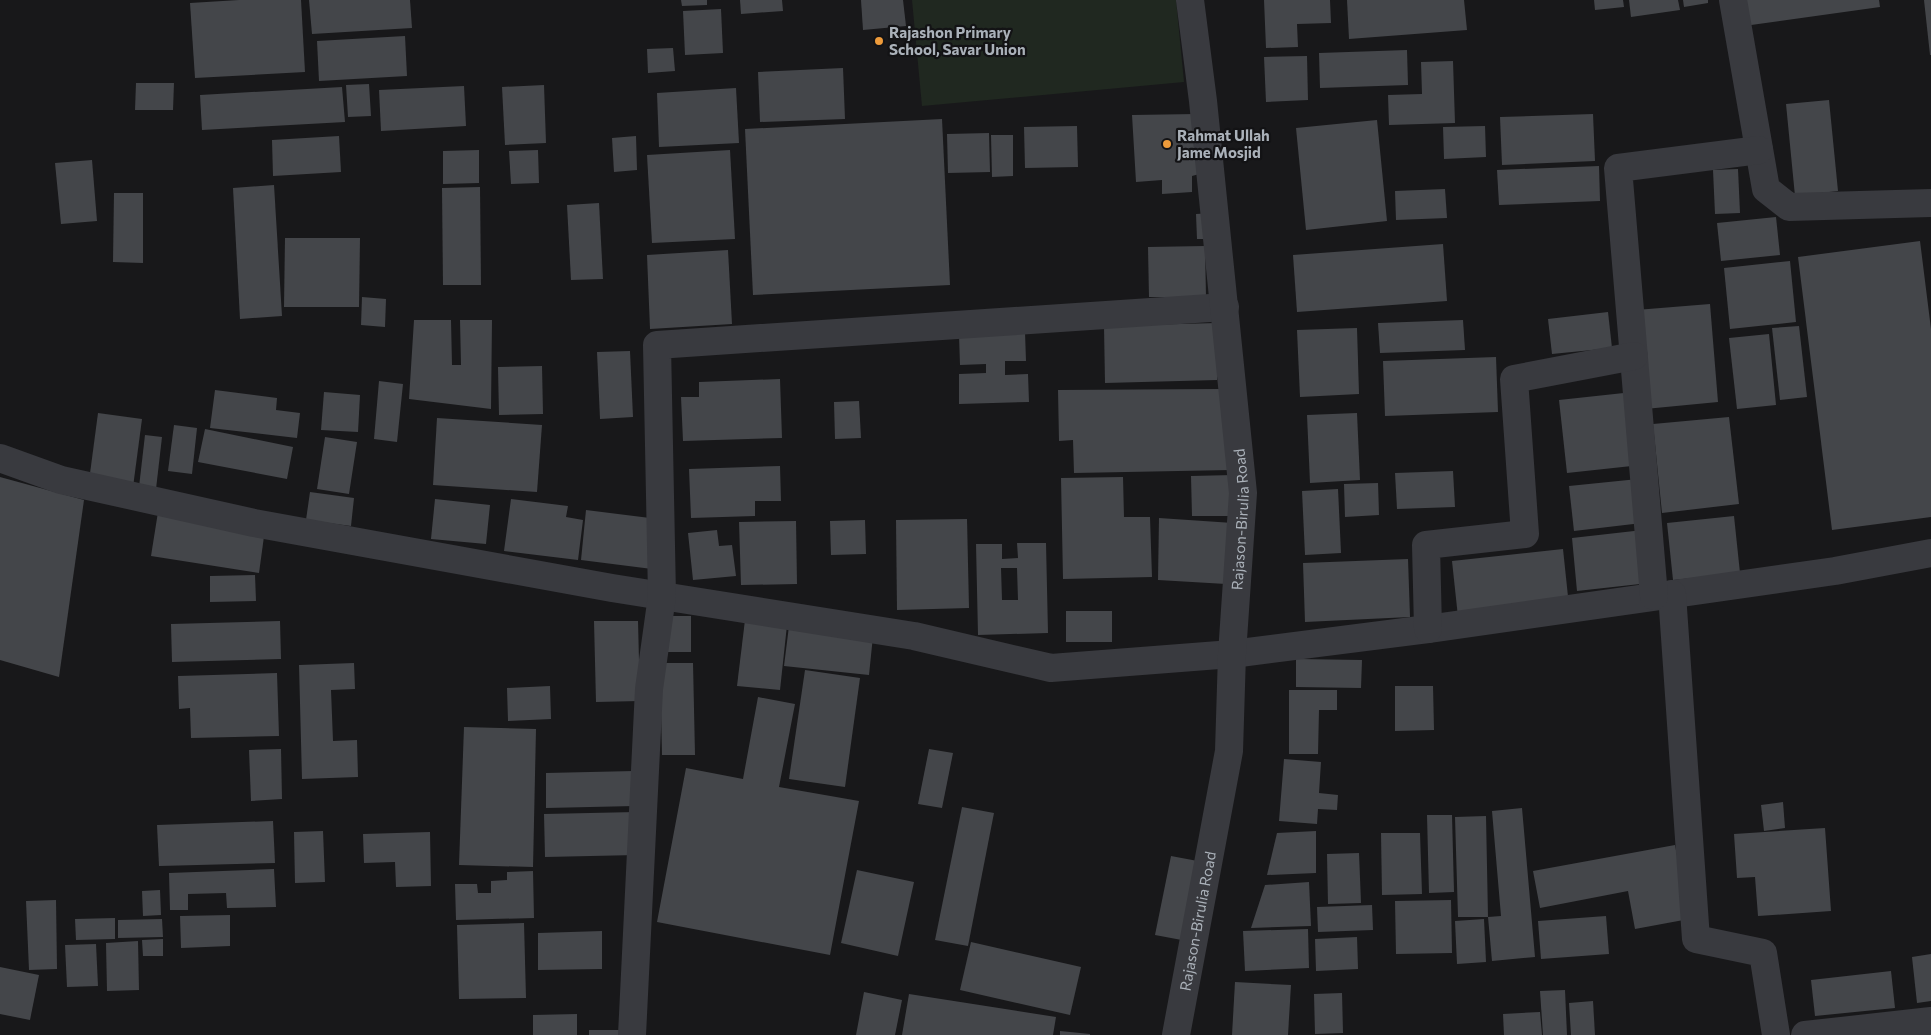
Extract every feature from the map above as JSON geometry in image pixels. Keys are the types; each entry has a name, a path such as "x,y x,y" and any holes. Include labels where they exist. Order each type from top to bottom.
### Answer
{"street":[{"name":"Rajason-Birulia Road","path":"1176,1035 1229,751 1232,654 1243,493 1203,101 1190,0"},
{"path":"1733,0 1766,189 1789,207 1931,203"},
{"path":"1759,150 1618,168 1634,356 1663,595 1696,939 1763,953 1776,1035"},
{"path":"632,1035 649,689 662,596 657,345 1225,307"},
{"path":"1428,629 1426,545 1525,534 1514,380 1634,356"},
{"path":"0,458 61,480 254,523 662,596 914,636 1051,668 1232,654 1428,629 1835,570 1931,553"},
{"path":"1805,1035 1931,1021"}],"shaded area":[{"path":"912,0 1176,0 1184,82 922,106"}],"building":[{"path":"239,0 301,0 305,72 195,78 190,3"},
{"path":"309,0 410,0 412,28 312,34"},
{"path":"681,0 707,0 707,5 682,6"},
{"path":"740,0 782,0 783,11 741,14"},
{"path":"861,0 903,0 906,26 863,30"},
{"path":"1264,0 1330,0 1331,23 1297,24 1298,47 1266,48"},
{"path":"1347,0 1464,0 1467,30 1349,39"},
{"path":"1594,0 1623,0 1624,7 1595,10"},
{"path":"1629,0 1678,0 1680,10 1631,17"},
{"path":"1683,0 1708,0 1708,3 1684,7"},
{"path":"1740,0 1879,0 1880,7 1744,26"},
{"path":"1924,0 1931,0 1931,55 1930,55"},
{"path":"721,9 723,53 685,55 683,11"},
{"path":"405,36 407,76 319,81 317,41"},
{"path":"673,48 675,71 648,73 647,49"},
{"path":"1407,50 1408,85 1320,88 1319,53"},
{"path":"1307,56 1308,100 1266,102 1264,57"},
{"path":"1453,61 1455,123 1389,125 1388,95 1422,94 1421,62"},
{"path":"843,68 845,119 760,122 758,72"},
{"path":"136,83 174,83 173,110 135,110"},
{"path":"369,84 371,116 348,117 346,85"},
{"path":"544,85 546,143 505,145 502,87"},
{"path":"464,86 466,126 381,131 379,90"},
{"path":"342,87 345,122 202,130 200,95"},
{"path":"736,88 739,143 659,147 657,93"},
{"path":"1829,100 1838,191 1795,196 1786,104"},
{"name":"Rahmat Ullah Jame Mosjid","path":"1196,114 1203,173 1192,176 1192,192 1162,194 1162,180 1136,182 1132,115"},
{"path":"1593,114 1595,161 1502,165 1500,117"},
{"path":"942,119 950,285 753,295 745,129"},
{"path":"1377,120 1387,221 1306,230 1296,128"},
{"path":"1077,126 1078,167 1025,168 1024,127"},
{"path":"1485,126 1486,157 1444,159 1443,127"},
{"path":"989,133 990,172 948,173 947,134"},
{"path":"991,135 1013,135 1013,176 992,177"},
{"path":"339,136 341,172 273,176 272,140"},
{"path":"636,136 637,170 614,172 612,138"},
{"path":"479,150 479,183 443,184 443,151"},
{"path":"538,150 539,183 511,184 509,151"},
{"path":"730,150 735,239 652,243 647,155"},
{"path":"92,160 97,221 61,224 55,163"},
{"path":"1599,166 1600,201 1499,205 1497,170"},
{"path":"1738,169 1740,213 1715,214 1713,170"},
{"path":"274,185 282,316 240,319 233,188"},
{"path":"480,187 481,285 443,285 442,188"},
{"path":"1445,189 1447,218 1396,220 1395,191"},
{"path":"114,193 143,193 143,263 113,262"},
{"path":"599,203 603,279 571,280 567,205"},
{"path":"1214,213 1215,239 1197,239 1196,214"},
{"path":"1776,217 1780,255 1721,261 1717,223"},
{"path":"285,238 360,238 359,307 284,307"},
{"path":"1920,241 1931,329 1931,517 1832,530 1798,257"},
{"path":"1443,244 1447,301 1297,312 1293,255"},
{"path":"1205,246 1206,297 1149,297 1148,247"},
{"path":"728,250 732,324 650,329 647,255"},
{"path":"1790,261 1796,322 1730,329 1724,268"},
{"path":"362,297 386,299 385,327 361,325"},
{"path":"1710,304 1718,402 1645,409 1636,310"},
{"path":"1608,312 1612,348 1552,354 1548,319"},
{"path":"414,320 451,320 452,365 461,365 460,320 492,320 491,409 409,399"},
{"path":"1463,320 1465,350 1380,353 1378,323"},
{"path":"1217,323 1217,380 1105,383 1104,326"},
{"path":"1799,326 1807,397 1780,400 1772,328"},
{"path":"1357,328 1359,394 1300,397 1297,330"},
{"path":"1025,332 1026,361 1005,361 1005,375 1028,374 1029,402 959,404 959,374 986,373 986,364 960,365 959,335"},
{"path":"1769,334 1776,405 1737,409 1729,338"},
{"path":"630,351 633,417 600,419 597,352"},
{"path":"1496,357 1498,412 1385,416 1383,361"},
{"path":"542,366 543,414 499,415 498,367"},
{"path":"780,379 782,438 683,441 681,397 699,397 699,382"},
{"path":"379,381 403,384 397,442 374,439"},
{"path":"1220,389 1231,470 1074,473 1073,440 1059,441 1058,390"},
{"path":"215,390 277,398 276,410 300,413 297,438 210,428"},
{"path":"324,392 360,395 358,432 321,430"},
{"path":"1633,392 1641,465 1567,473 1559,400"},
{"path":"859,401 861,438 835,439 834,402"},
{"path":"98,413 142,419 133,487 89,481"},
{"path":"1357,413 1360,480 1310,483 1307,415"},
{"path":"1729,417 1739,504 1662,513 1653,424"},
{"path":"437,418 542,425 537,492 433,485"},
{"path":"174,425 197,428 192,474 168,471"},
{"path":"205,429 293,447 287,479 198,462"},
{"path":"145,435 162,437 156,489 139,487"},
{"path":"325,437 357,442 349,494 317,489"},
{"path":"780,466 781,501 755,501 755,516 691,518 689,469"},
{"path":"1453,471 1455,507 1397,509 1395,473"},
{"path":"1233,475 1234,516 1192,516 1191,476"},
{"path":"0,477 84,500 59,677 0,660"},
{"path":"1123,477 1124,517 1150,517 1152,577 1063,579 1061,478"},
{"path":"1638,479 1642,523 1574,531 1569,486"},
{"path":"1378,483 1379,515 1345,517 1344,484"},
{"path":"1338,489 1341,553 1305,555 1302,491"},
{"path":"310,492 354,498 351,526 306,520"},
{"path":"435,499 490,505 486,544 431,539"},
{"path":"511,499 568,506 566,517 583,520 578,560 504,551"},
{"path":"586,510 658,519 652,569 581,560"},
{"path":"158,512 265,529 259,573 151,556"},
{"path":"1734,516 1740,573 1673,580 1667,523"},
{"path":"1159,518 1233,523 1226,584 1158,580"},
{"path":"967,519 969,608 897,610 896,520"},
{"path":"865,520 866,554 831,555 830,521"},
{"path":"796,521 797,584 741,585 739,522"},
{"path":"717,530 719,546 732,545 736,576 693,580 688,533"},
{"path":"1643,530 1649,583 1577,591 1572,538"},
{"path":"1017,543 1046,543 1048,633 978,635 976,544 1002,544 1002,559 1018,558","holes":["1001,568 1017,568 1018,600 1002,600"]},
{"path":"1563,549 1569,606 1458,617 1452,561"},
{"path":"1408,559 1410,617 1305,622 1303,563"},
{"path":"255,575 256,601 210,602 210,576"},
{"path":"1066,611 1112,611 1112,642 1066,642"},
{"path":"663,616 691,616 691,652 664,652"},
{"path":"745,620 787,625 780,690 737,686"},
{"path":"280,621 281,659 172,662 171,624"},
{"path":"594,621 638,621 640,701 596,702"},
{"path":"789,626 873,636 869,675 784,666"},
{"path":"1296,659 1362,660 1361,688 1296,687"},
{"path":"354,663 355,689 331,690 333,741 357,740 358,777 302,779 299,665"},
{"path":"660,663 693,663 695,755 662,755"},
{"path":"805,670 860,678 845,787 789,779"},
{"path":"277,673 279,736 191,738 190,708 179,709 178,676"},
{"path":"550,686 551,719 508,721 507,688"},
{"path":"1395,686 1433,686 1434,730 1395,731"},
{"path":"1289,690 1337,690 1337,710 1319,710 1318,754 1289,754"},
{"path":"758,697 795,704 779,787 859,801 830,955 657,922 686,768 743,779"},
{"path":"464,727 536,729 533,867 459,865"},
{"path":"281,749 282,799 251,801 249,750"},
{"path":"929,749 953,753 942,808 918,804"},
{"path":"1284,759 1321,762 1319,793 1338,795 1337,810 1318,809 1317,824 1279,821"},
{"path":"634,771 635,806 546,808 546,773"},
{"path":"1783,802 1785,828 1764,831 1761,805"},
{"path":"962,807 994,813 968,946 935,940"},
{"path":"1522,808 1535,957 1492,961 1488,917 1501,916 1492,811"},
{"path":"636,812 637,855 545,857 544,814"},
{"path":"1427,815 1452,815 1454,892 1429,893"},
{"path":"1486,816 1488,917 1458,917 1455,817"},
{"path":"273,821 275,863 159,866 157,825"},
{"path":"1825,828 1831,911 1758,916 1755,877 1737,878 1734,834"},
{"path":"323,831 325,882 295,883 294,832"},
{"path":"1316,831 1316,873 1267,875 1277,833"},
{"path":"430,832 431,886 396,887 395,862 364,863 363,834"},
{"path":"1381,833 1420,833 1422,894 1382,895"},
{"path":"1675,845 1689,919 1635,929 1628,891 1540,908 1533,871"},
{"path":"1359,853 1361,903 1328,904 1327,854"},
{"path":"1171,856 1203,862 1187,941 1155,935"},
{"path":"274,869 276,907 227,908 226,893 188,894 188,910 170,910 169,873"},
{"path":"857,870 914,882 898,956 841,943"},
{"path":"533,871 534,918 456,920 455,884 477,884 478,893 491,893 491,881 507,880 507,872"},
{"path":"1309,882 1311,926 1251,928 1265,885"},
{"path":"160,890 161,915 143,916 142,891"},
{"path":"56,900 57,969 29,970 26,901"},
{"path":"1451,900 1452,953 1396,954 1395,901"},
{"path":"1372,905 1373,930 1318,932 1317,907"},
{"path":"230,915 230,946 181,948 180,916"},
{"path":"1606,916 1609,954 1541,959 1538,921"},
{"path":"115,918 115,939 76,940 75,919"},
{"path":"162,919 163,937 118,938 118,920"},
{"path":"1484,919 1486,962 1457,964 1455,921"},
{"path":"524,923 526,998 459,999 457,925"},
{"path":"1308,929 1309,968 1245,971 1243,931"},
{"path":"602,931 602,969 538,970 538,933"},
{"path":"1357,937 1358,969 1316,971 1315,939"},
{"path":"163,939 163,956 143,956 142,940"},
{"path":"138,941 139,990 107,991 106,943"},
{"path":"971,942 1081,967 1070,1015 960,990"},
{"path":"96,944 98,986 67,987 65,945"},
{"path":"1931,954 1931,1001 1917,1003 1912,957"},
{"path":"0,967 39,975 30,1020 0,1014"},
{"path":"1891,971 1895,1008 1815,1016 1811,980"},
{"path":"1235,982 1291,985 1288,1035 1232,1035"},
{"path":"1565,990 1567,1035 1543,1035 1540,991"},
{"path":"864,992 902,1000 895,1035 856,1035"},
{"path":"1342,993 1343,1033 1315,1034 1314,994"},
{"path":"909,994 1056,1017 1053,1035 902,1035"},
{"path":"1593,1001 1595,1035 1571,1035 1569,1003"},
{"path":"1540,1012 1542,1035 1504,1035 1503,1014"},
{"path":"577,1014 577,1035 533,1035 533,1015"},
{"path":"589,1030 620,1030 620,1035 589,1035"},
{"path":"1060,1031 1090,1034 1090,1035 1060,1035"}],"place":[{"name":"Rajashon Primary School, Savar Union","path":"879,41"},
{"name":"Rahmat Ullah Jame Mosjid","path":"1167,144"}]}
